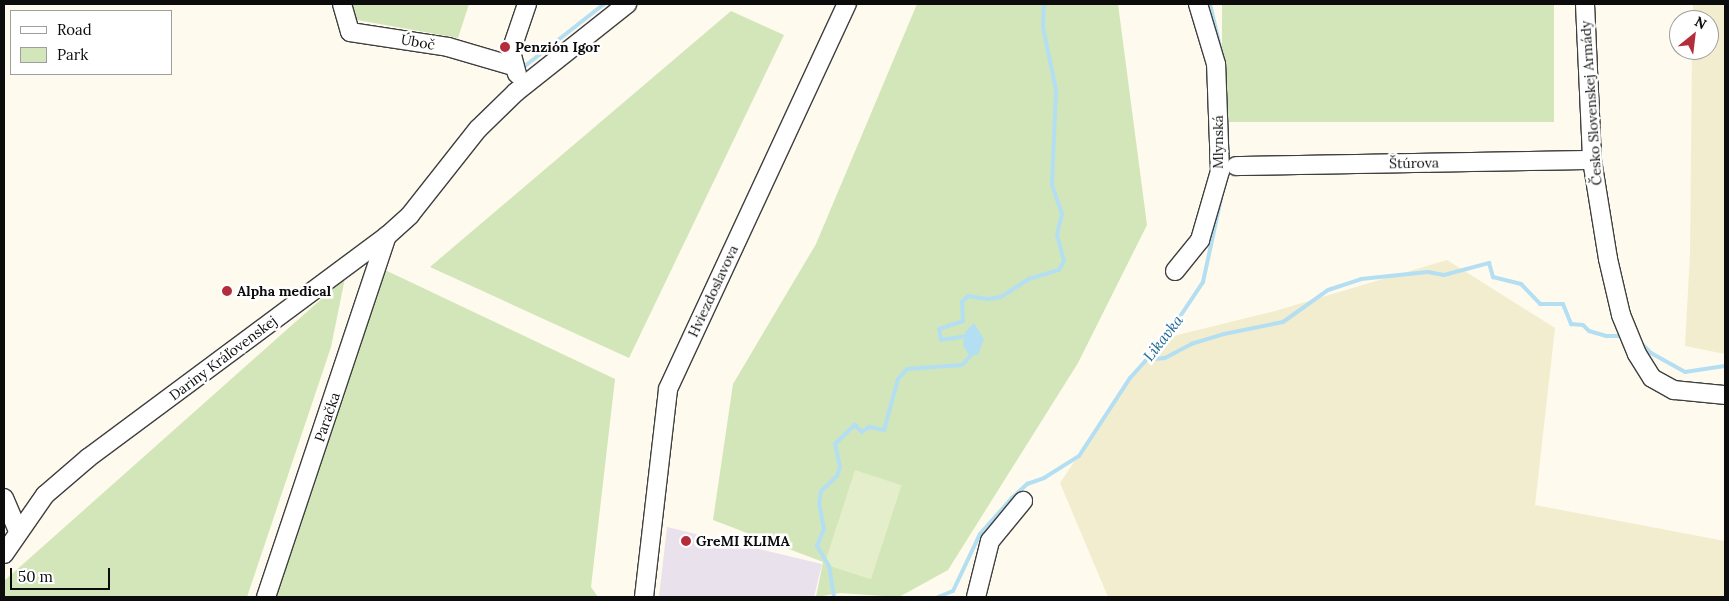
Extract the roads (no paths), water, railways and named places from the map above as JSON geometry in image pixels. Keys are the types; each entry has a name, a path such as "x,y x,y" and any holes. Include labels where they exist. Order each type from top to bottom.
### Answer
{"street":[{"name":"Úboč","path":"342,4 350,32 448,48 513,66"},
{"path":"525,84 513,66 511,51 527,4"},
{"name":"Dariny Kráľovenskej","path":"4,554 18,531 45,495 88,458 387,236 410,215 478,129 525,84 627,4"},
{"name":"Hviezdoslavova","path":"644,597 668,389 847,4"},
{"name":"Mlynská","path":"1175,271 1200,240 1220,170 1216,64 1198,4"},
{"name":"Česko Slovenskej Armády","path":"1585,4 1592,160 1608,259 1621,315 1637,354 1652,378 1674,390 1725,395"},
{"name":"Štúrova","path":"1236,166 1592,160"},
{"name":"Paračka","path":"266,597 387,236"},
{"path":"4,498 18,531"},
{"path":"976,597 990,541 1024,501"}],"water":[{"path":"974,323 984,339 978,355 968,354 963,345 965,332"}],"waterway":[{"path":"525,66 604,4"},
{"path":"968,336 941,340 939,329 963,321 962,302 968,296 987,299 1001,297 1029,279 1059,270 1064,261 1057,235 1062,214 1052,185 1056,90 1043,27 1044,4"},
{"name":"Likavka","path":"1210,4 1222,55"},
{"name":"Likavka","path":"1226,112 1228,155"},
{"name":"Likavka","path":"938,597 953,591 980,534 1012,498 1027,484 1044,478 1079,456 1130,378 1165,339 1203,282 1221,199"},
{"path":"1146,360 1165,358 1191,344 1224,334 1283,322 1328,290 1361,279 1428,272 1444,275 1489,263 1493,277 1521,284 1540,304 1563,304 1571,324 1583,325 1589,331 1607,336 1623,336"},
{"path":"1637,339 1651,353 1685,372 1725,366"},
{"path":"834,597 829,566 817,546 824,529 819,504 821,491 837,476 840,467 835,444 855,425 862,432 869,427 884,430 898,379 907,369 962,365 974,352"}],"place":[{"name":"Penzión Igor","path":"505,47"},
{"name":"Alpha medical","path":"227,291"},
{"name":"GreMI KLIMA","path":"686,541"}]}
